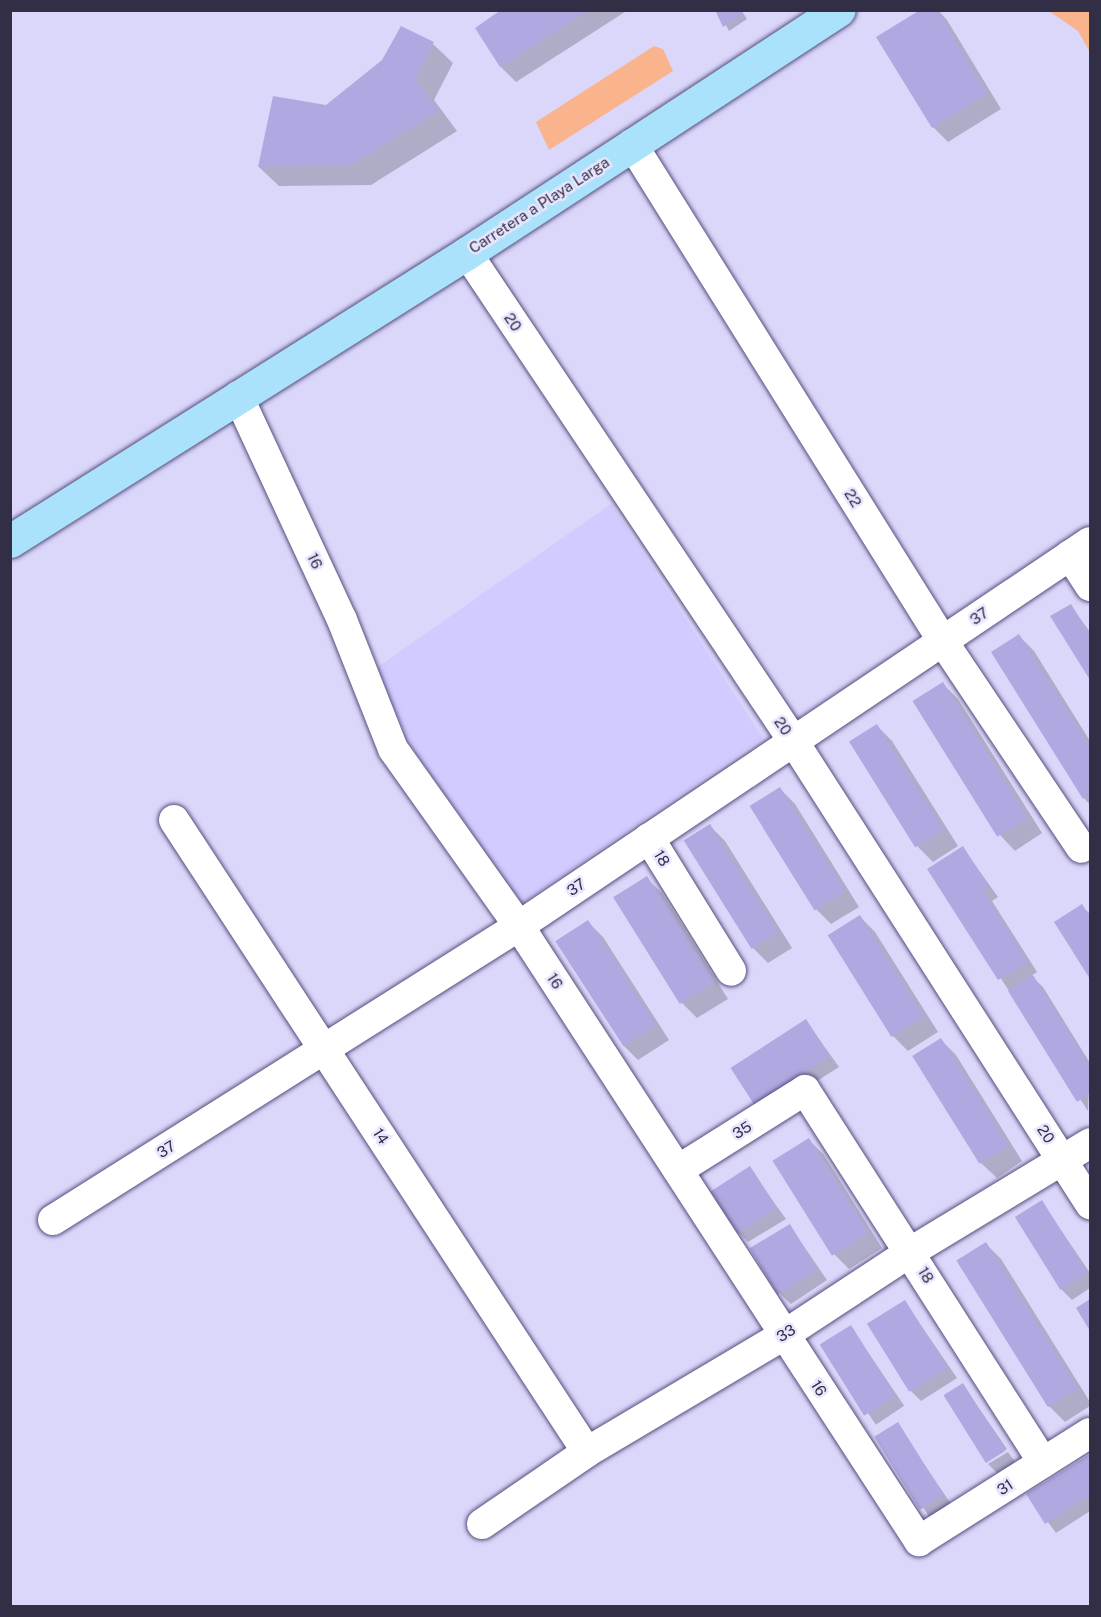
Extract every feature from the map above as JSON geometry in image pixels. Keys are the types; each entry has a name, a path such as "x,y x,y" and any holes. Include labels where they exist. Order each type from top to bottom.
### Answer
{"main road":[{"name":"Carretera a Playa Larga","path":"10,541 466,253 839,10"}],"street":[{"name":"22","path":"632,144 942,640 1081,848"},
{"name":"20","path":"466,253 794,742 1090,1204"},
{"name":"16","path":"238,396 342,620 393,749 519,926 920,1541"},
{"name":"37","path":"53,1220 519,926 1080,548"},
{"path":"1080,548 1090,586"},
{"name":"14","path":"174,820 587,1452"},
{"name":"18","path":"649,838 731,971"},
{"name":"18","path":"805,1090 912,1251 1043,1462"},
{"name":"35","path":"678,1170 805,1090"},
{"name":"33","path":"482,1524 587,1452 784,1335 912,1251 1090,1143"},
{"name":"31","path":"920,1541 1090,1433"}],"shaded area":[{"path":"1049,11 1090,11 1090,52 1078,31"},
{"path":"654,46 663,49 673,71 549,150 536,122"},
{"path":"611,504 763,738 522,903 415,752 375,669"}],"building":[{"path":"501,10 589,10 500,67 475,28"},
{"path":"715,10 741,10 743,14 723,27"},
{"path":"920,10 937,10 987,94 932,128 876,37"},
{"path":"401,26 434,42 415,79 439,111 351,165 258,167 273,96 326,105 382,60"},
{"path":"1071,604 1090,635 1090,680 1050,616"},
{"path":"1019,634 1090,747 1090,794 1083,799 991,652"},
{"path":"943,682 1028,818 997,837 912,701"},
{"path":"877,724 943,830 915,847 849,741"},
{"path":"780,787 845,891 815,910 749,806"},
{"path":"710,824 778,933 752,949 684,840"},
{"path":"963,846 989,887 983,891 1028,962 998,980 927,869"},
{"path":"647,876 714,983 680,1004 613,897"},
{"path":"1082,904 1090,917 1090,979 1054,922"},
{"path":"860,915 924,1017 891,1037 828,935"},
{"path":"588,920 656,1025 623,1046 555,941"},
{"path":"1033,975 1090,1066 1090,1093 1077,1102 1008,991"},
{"path":"806,1019 830,1056 754,1105 731,1068"},
{"path":"941,1038 1008,1146 979,1164 912,1056"},
{"path":"809,1138 868,1233 832,1256 773,1161"},
{"path":"750,1166 777,1208 738,1234 711,1192"},
{"path":"1042,1200 1088,1273 1060,1290 1015,1217"},
{"path":"790,1224 818,1270 778,1294 750,1248"},
{"path":"986,1242 1078,1389 1048,1407 956,1261"},
{"path":"1090,1299 1090,1331 1076,1308"},
{"path":"905,1300 947,1368 909,1392 867,1324"},
{"path":"851,1325 896,1396 864,1416 820,1345"},
{"path":"963,1383 1005,1451 986,1463 943,1395"},
{"path":"898,1422 944,1495 920,1510 874,1437"},
{"path":"1090,1454 1090,1495 1045,1524 1026,1494"}]}
